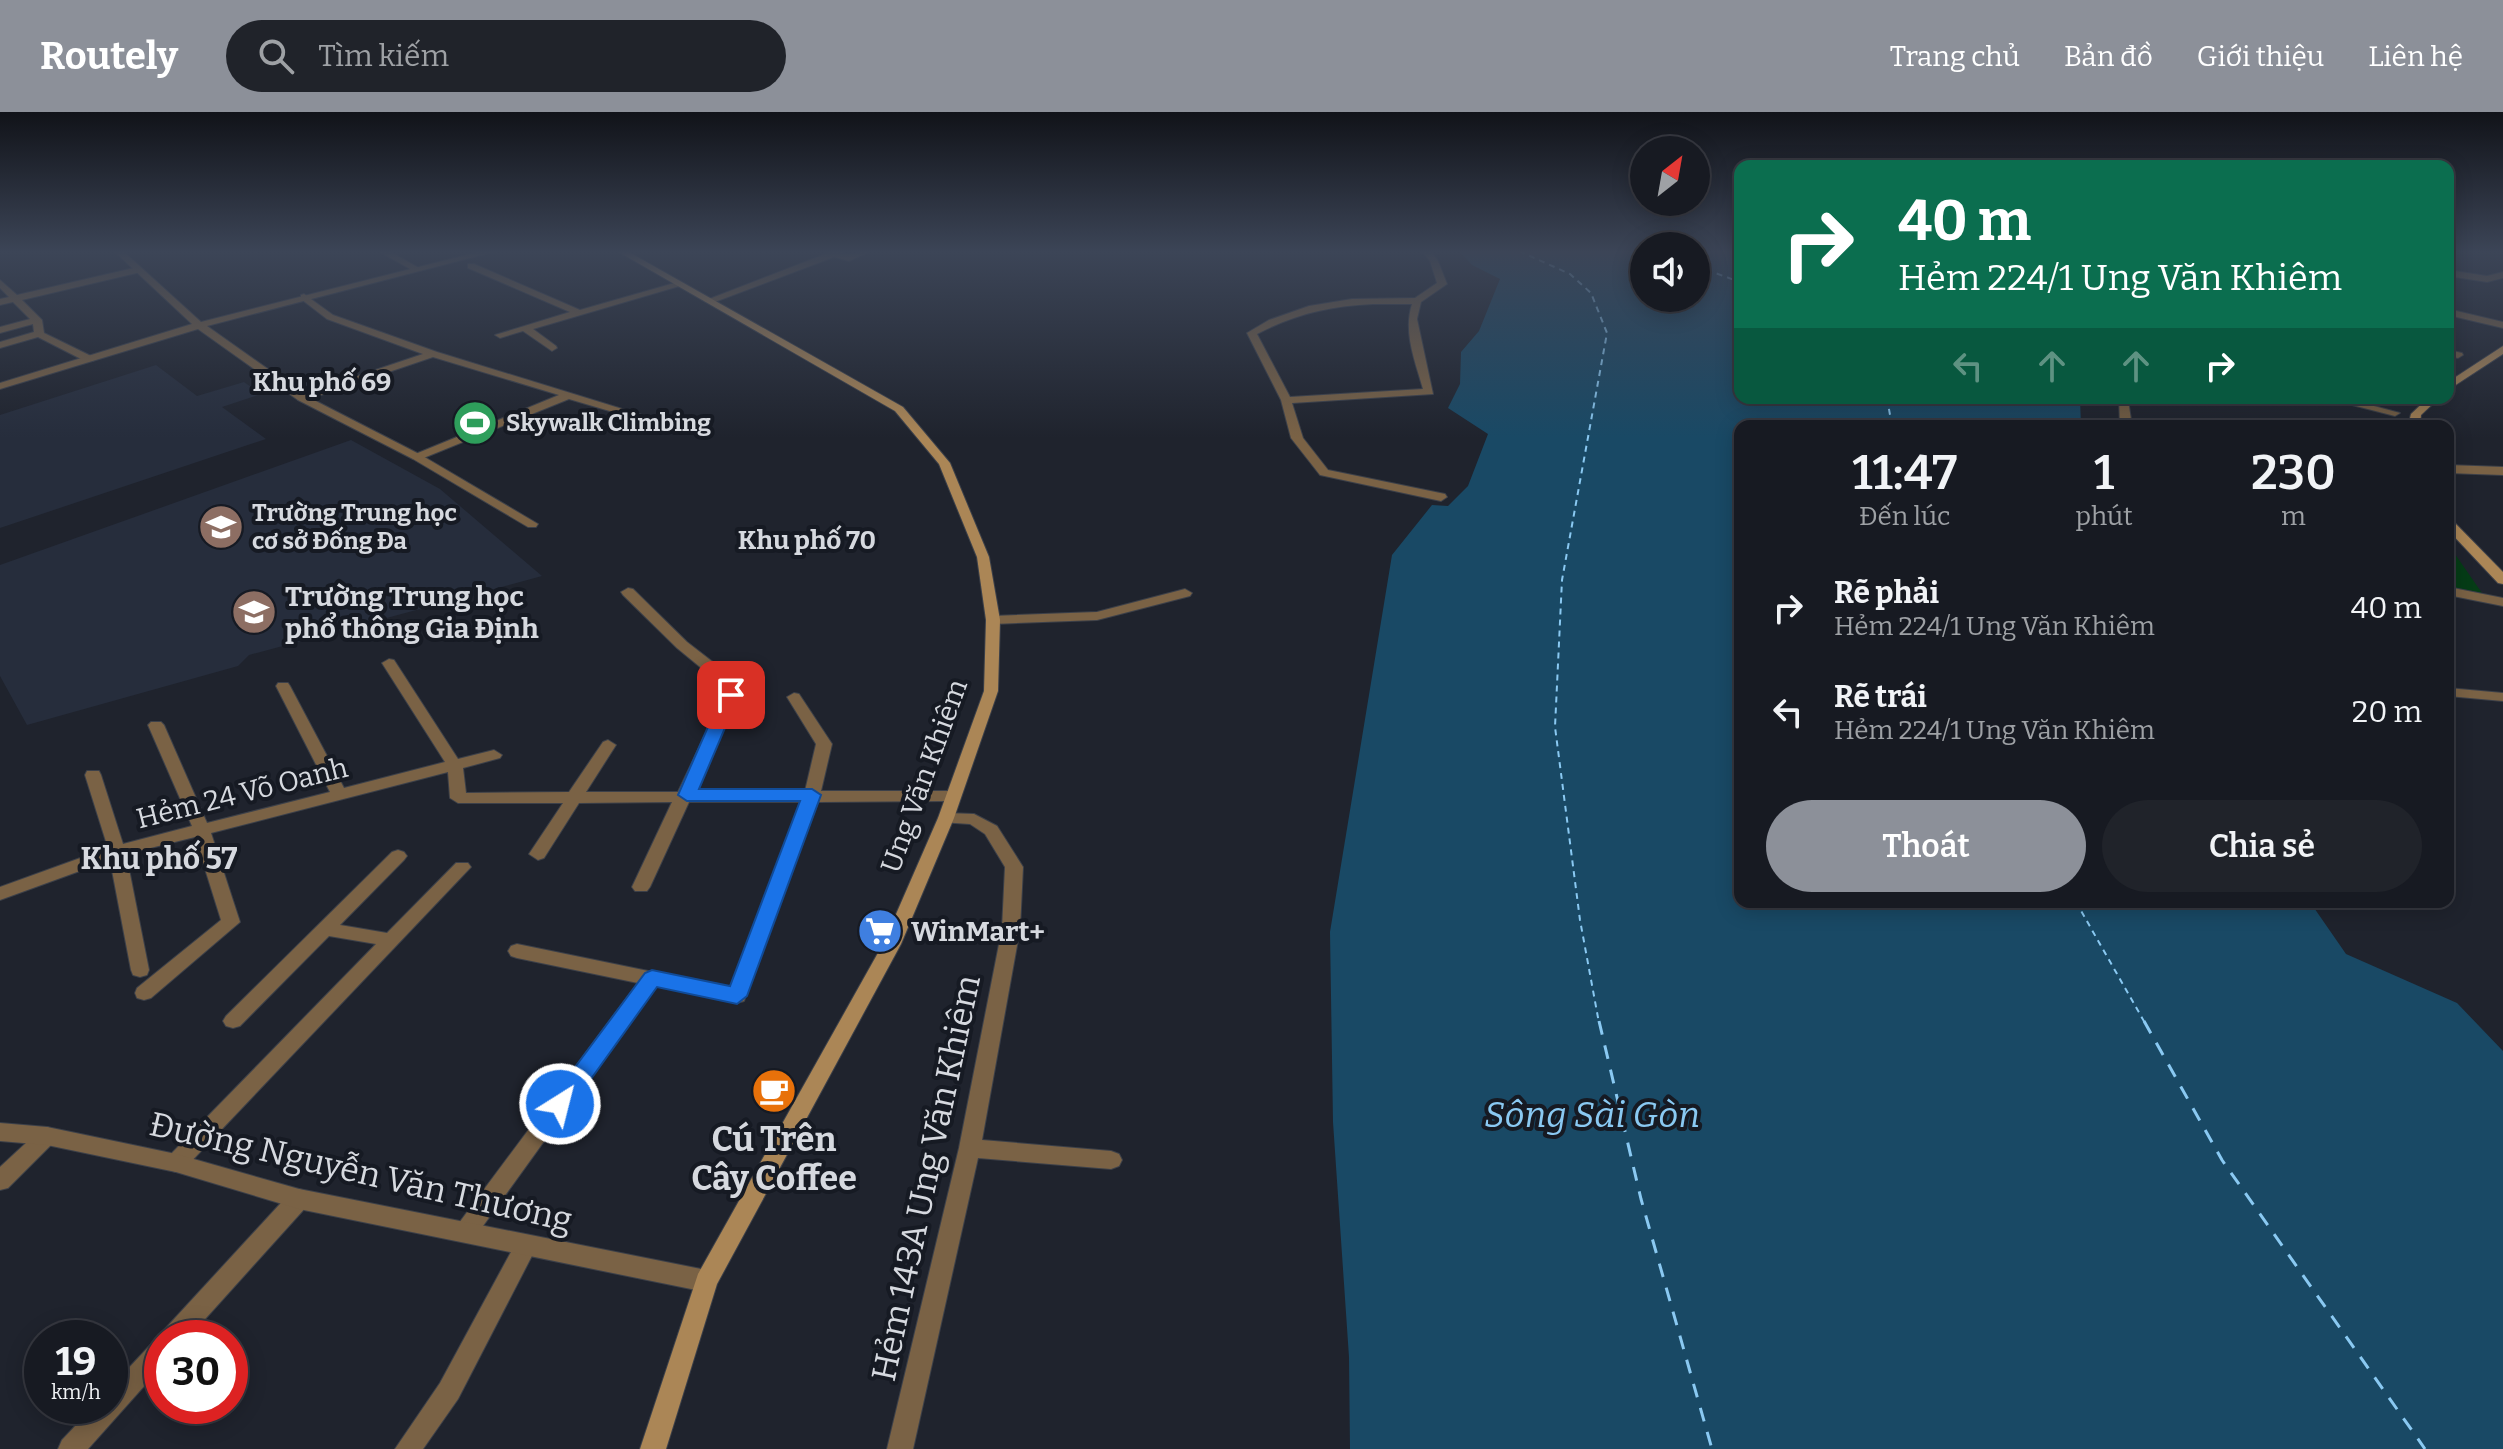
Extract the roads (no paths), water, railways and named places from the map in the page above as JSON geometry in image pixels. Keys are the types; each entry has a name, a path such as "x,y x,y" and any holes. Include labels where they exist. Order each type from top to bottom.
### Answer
{"main road":[{"name":"Ung Văn Khiêm","path":"653,1449 706,1281 892,944 946,818 991,691 993,620 983,557 944,463 899,409 731,313"},
{"path":"2454,383 2503,349"},
{"path":"2415,420 2429,404"},
{"path":"2454,529 2503,580"}],"street":[{"path":"31,313 37,320 39,334"},
{"path":"186,313 302,398 417,457 532,524"},
{"path":"0,386 243,313"},
{"path":"325,313 433,354 678,428"},
{"path":"500,335 572,313"},
{"path":"1289,313 1252,333 1286,400 1297,438 1324,473 1441,497"},
{"path":"1286,400 1429,392 1415,341 1414,313"},
{"path":"2454,313 2503,325"},
{"path":"0,330 37,320"},
{"path":"525,328 552,348"},
{"path":"0,345 39,334 89,359"},
{"path":"302,398 433,354"},
{"path":"417,457 569,395"},
{"path":"2356,404 2395,413"},
{"path":"2454,469 2503,471"},
{"path":"628,592 682,645 722,676 729,684 731,695 687,795 641,887"},
{"path":"2454,592 2503,602"},
{"path":"993,620 1097,616 1185,593"},
{"path":"389,663 455,766 458,798 952,796"},
{"path":"283,686 339,794"},
{"path":"2454,693 2503,697"},
{"path":"517,951 737,996 812,795 824,744 794,697"},
{"path":"144,993 231,922 201,829 156,725"},
{"path":"538,854 608,745"},
{"name":"Hẻm 24 Võ Oanh","path":"0,894 117,851 494,755"},
{"path":"93,775 117,851 140,970"},
{"name":"Hẻm 143A Ung Văn Khiêm","path":"900,1449 970,1148 1011,929 1014,867 991,830 974,819 946,818"},
{"path":"233,1021 398,856"},
{"path":"176,1163 462,867"},
{"path":"325,929 391,940"},
{"path":"467,1230 652,978"},
{"name":"Đường Nguyễn Văn Thương","path":"0,1132 47,1136 176,1163 299,1199 467,1230 526,1246 706,1281"},
{"path":"0,1181 47,1136"},
{"path":"970,1148 1111,1160"},
{"path":"188,1320 299,1199"},
{"path":"408,1449 449,1391 526,1246"},
{"path":"71,1449 144,1369"}],"water":[{"name":"Sông Sài Gòn","path":"1486,313 1734,313 1734,404 2080,404 2081,420 1734,420 1734,908 2314,908 2346,954 2457,1003 2503,1051 2503,1449 1350,1449 1349,1357 1333,1122 1330,932 1392,555 1432,505 1448,506 1468,486 1488,434 1448,408 1460,384 1461,352 1479,331"}],"place":[{"name":"Skywalk Climbing","path":"475,423"},
{"name":"Trường Trung học cơ sở Đống Đa","path":"221,527"},
{"name":"Trường Trung học phổ thông Gia Định","path":"254,612"},
{"name":"WinMart+","path":"880,931"},
{"name":"Cú Trên Cây Coffee","path":"774,1091"}],"district":[{"name":"Khu phố 69","path":"322,382"},
{"name":"Khu phố 70","path":"807,540"},
{"name":"Khu phố 57","path":"159,859"}]}
